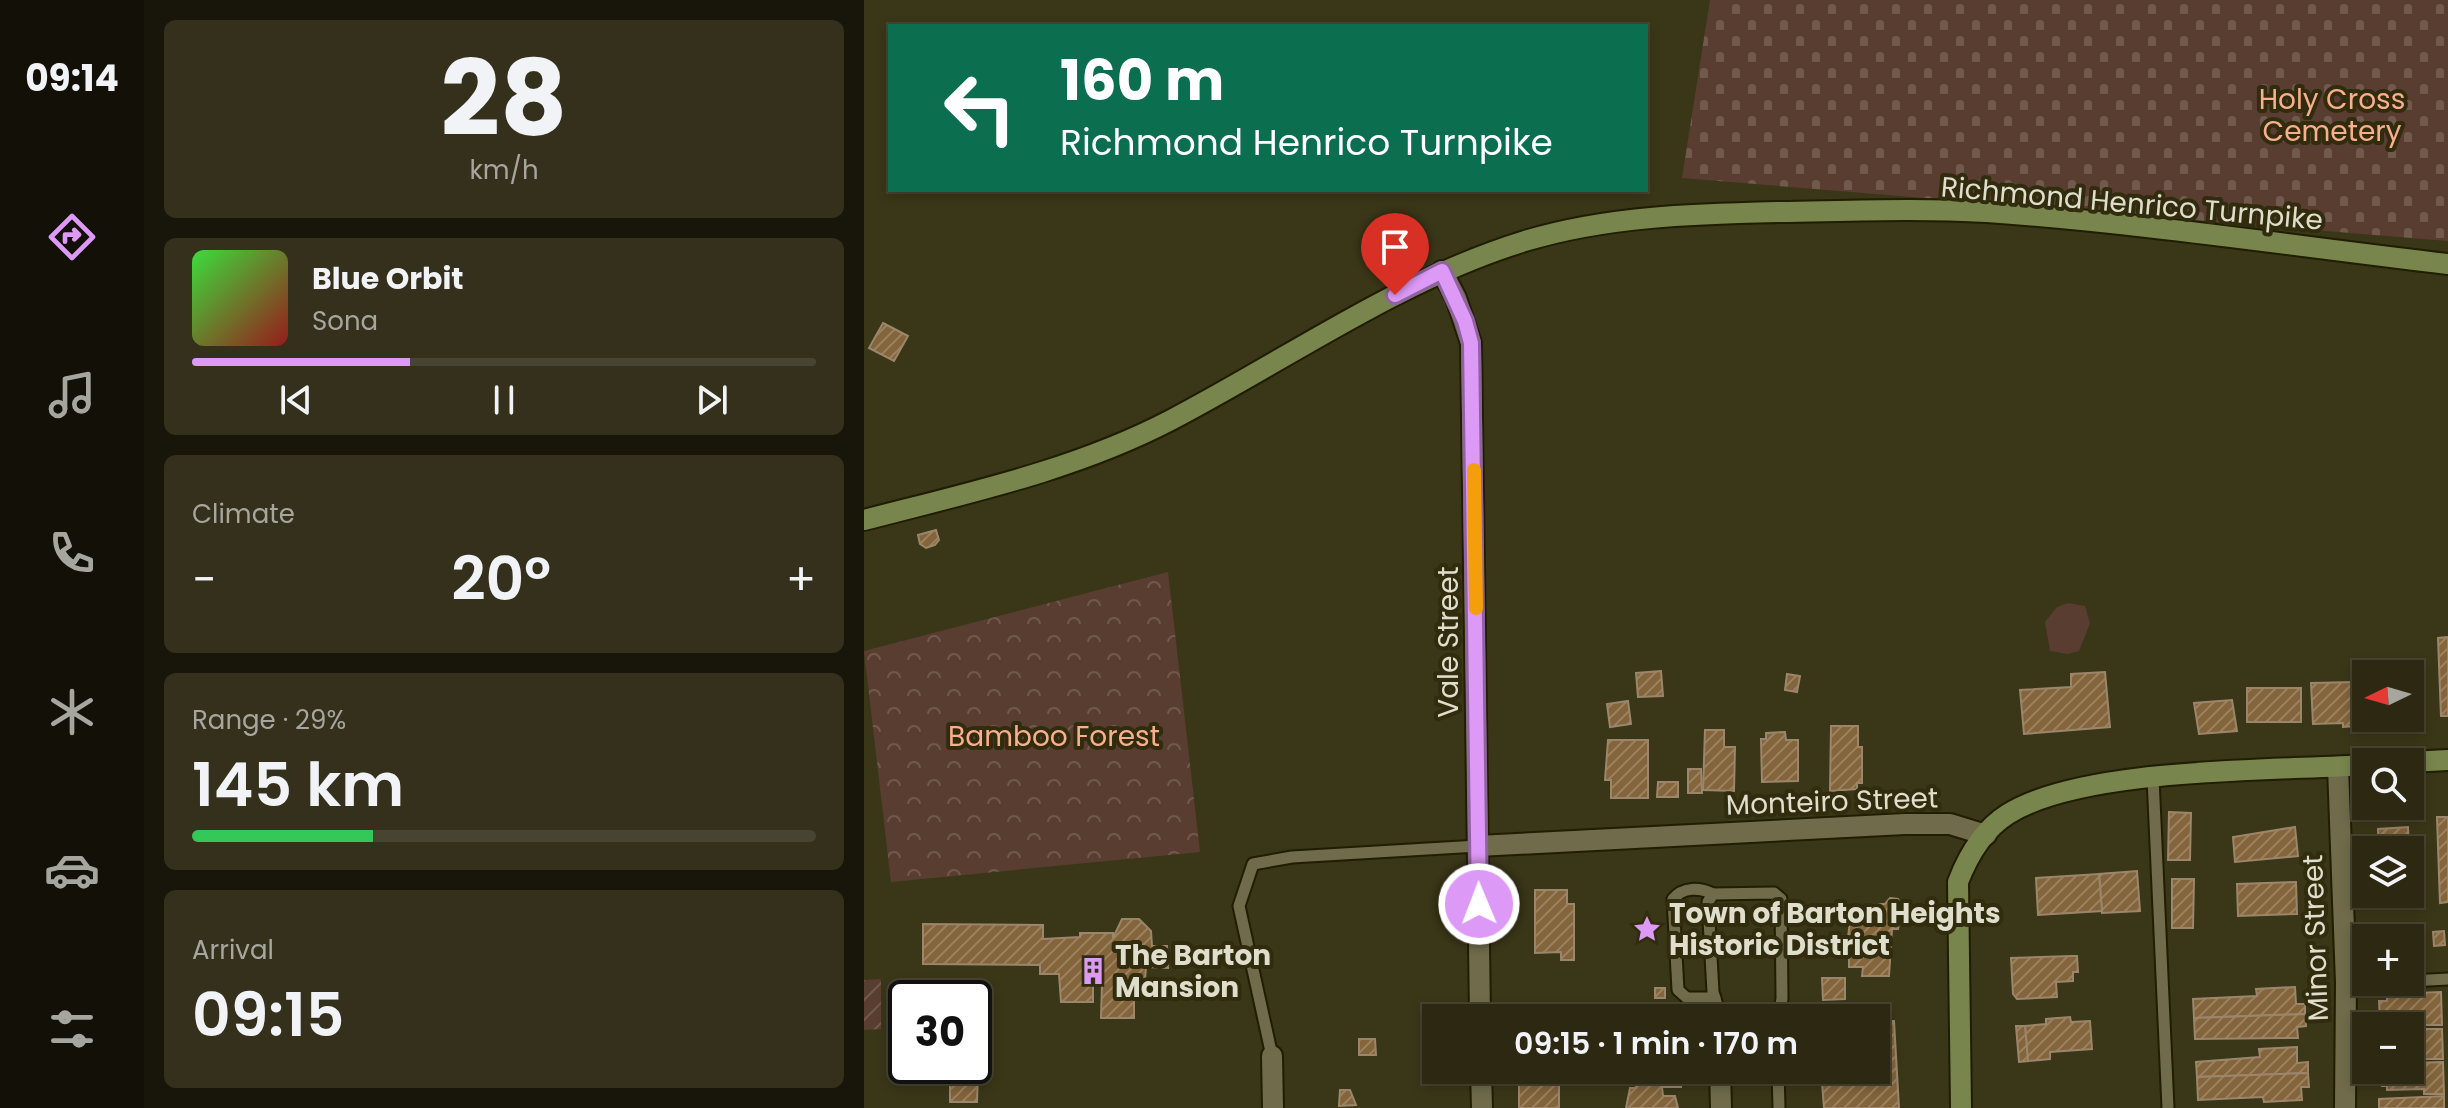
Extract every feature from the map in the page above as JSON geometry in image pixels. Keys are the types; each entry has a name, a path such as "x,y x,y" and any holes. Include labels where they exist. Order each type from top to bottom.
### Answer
{"street":[{"name":"Richmond Henrico Turnpike","path":"864,520 1023,477 1133,438 1442,271 1529,239 1597,224 1742,213 1877,210 1982,212 2088,221 2448,264"},
{"name":"Vale Street","path":"1442,271 1465,321 1471,343 1480,1004"},
{"path":"2424,761 2448,760"},
{"path":"1961,1108 1958,882 1969,855 2007,814 2045,797 2077,789 2153,778 2352,766"},
{"name":"Minor Street","path":"2338,767 2346,983 2345,1108"},
{"name":"Monteiro Street","path":"1478,846 1905,824 1950,824 1986,835"},
{"path":"1272,1056 1273,1108"},
{"path":"1481,1084 1482,1108"},
{"path":"1720,1084 1721,1108"}],"lane":[{"path":"2153,778 2168,1108"},
{"path":"1272,1056 1239,906 1253,864 1292,857 1478,846"},
{"path":"1702,1004 1687,998 1678,990 1673,899 1679,892 1701,888 1713,894 1774,893 1781,899 1781,1004"},
{"path":"1713,894 1708,902 1717,1004"},
{"path":"2424,980 2448,979"},
{"path":"2346,983 2352,983"},
{"path":"1778,1084 1779,1108"}],"green space":[{"name":"Holy Cross Cemetery","path":"1710,0 2448,0 2448,241 1682,178"},
{"name":"Bamboo Forest","path":"1168,572 1200,852 891,882 864,651"},
{"path":"2068,603 2085,606 2090,623 2079,651 2068,654 2050,651 2045,622 2057,607"},
{"path":"881,979 881,1029 864,1030 864,980"}],"building":[{"path":"883,323 908,336 894,361 869,348"},
{"path":"936,530 939,540 935,545 926,548 920,544 918,535"},
{"path":"2448,637 2448,716 2441,716 2438,638"},
{"path":"1661,671 1663,696 1638,697 1636,673"},
{"path":"2105,672 2110,727 2024,734 2020,690 2071,687 2071,674"},
{"path":"1787,674 1800,676 1797,692 1785,690"},
{"path":"2352,682 2352,726 2343,727 2343,723 2313,724 2311,683"},
{"path":"2247,688 2301,688 2301,722 2247,722"},
{"path":"2232,700 2237,731 2199,734 2194,703"},
{"path":"1628,701 1631,724 1610,727 1607,704"},
{"path":"1831,726 1858,726 1858,747 1862,747 1862,783 1857,783 1857,789 1830,791"},
{"path":"1705,730 1724,730 1724,747 1735,747 1734,791 1703,790"},
{"path":"1785,732 1786,740 1798,740 1798,781 1762,782 1761,739 1766,739 1766,733"},
{"path":"1608,740 1648,740 1648,798 1611,798 1611,780 1605,780"},
{"path":"1688,769 1701,769 1702,793 1688,793"},
{"path":"1658,782 1678,782 1678,797 1657,797"},
{"path":"2169,812 2191,813 2190,860 2168,860"},
{"path":"2437,817 2448,817 2448,902 2440,903"},
{"path":"2295,827 2298,856 2235,862 2233,837"},
{"path":"2408,827 2408,836 2378,836 2378,829"},
{"path":"2137,871 2140,911 2102,913 2099,874"},
{"path":"2099,874 2102,911 2038,915 2036,878"},
{"path":"2172,879 2194,879 2193,928 2172,928"},
{"path":"2296,882 2297,914 2238,916 2237,884"},
{"path":"1535,890 1567,890 1567,904 1574,904 1574,960 1561,960 1561,952 1535,953"},
{"path":"1890,898 1898,899 1902,906 1898,929 1892,929 1889,976 1862,976 1863,967 1849,967 1849,955 1846,955 1851,912 1869,911 1869,904 1885,904"},
{"name":"The Barton Mansion","path":"1122,919 1139,919 1151,931 1152,946 1167,946 1168,968 1146,967 1145,980 1134,979 1134,1018 1101,1018 1102,984 1093,984 1093,1002 1061,1002 1059,974 1040,974 1040,965 923,964 923,924 1043,925 1043,939 1080,937 1080,933 1113,933 1113,938"},
{"path":"2444,931 2445,945 2434,946 2433,932"},
{"path":"2077,956 2078,972 2073,972 2073,981 2056,982 2057,997 2017,999 2013,994 2011,958"},
{"path":"1822,978 1845,978 1845,999 1823,1000"},
{"path":"2295,987 2296,1004 2305,1004 2305,1014 2194,1018 2193,999 2257,996 2256,989"},
{"path":"1655,988 1665,988 1665,998 1655,998"},
{"path":"2441,992 2442,1025 2424,1025 2424,1012 2380,1012 2379,1001 2387,1001 2387,996 2424,996 2424,993"},
{"path":"2305,1014 2306,1026 2297,1027 2298,1038 2195,1039 2194,1018"},
{"path":"2070,1017 2071,1022 2090,1021 2092,1049 2050,1052 2050,1059 2028,1061 2025,1026 2046,1024 2046,1019"},
{"path":"1890,1021 1894,1021 1899,1108 1824,1108 1822,1084 1890,1084"},
{"path":"2016,1026 2025,1026 2028,1061 2019,1062"},
{"path":"2424,1029 2442,1029 2443,1059 2424,1059"},
{"path":"1359,1039 1375,1039 1376,1055 1359,1055"},
{"path":"2297,1047 2297,1063 2308,1062 2308,1073 2197,1077 2196,1062 2260,1057 2259,1049"},
{"path":"2443,1062 2444,1094 2424,1094 2424,1089 2387,1090 2387,1086 2382,1086 2424,1084 2424,1063"},
{"path":"2308,1073 2309,1087 2301,1087 2302,1100 2264,1102 2263,1097 2198,1100 2197,1077"},
{"path":"950,1084 978,1084 977,1102 950,1102"},
{"path":"1519,1084 1559,1084 1559,1108 1519,1108"},
{"path":"1636,1084 1681,1084 1681,1087 1662,1087 1663,1096 1675,1096 1678,1108 1626,1108 1630,1088 1636,1088"},
{"path":"1340,1090 1350,1090 1356,1105 1339,1106"},
{"path":"2444,1096 2444,1108 2379,1108 2379,1099"}],"slow traffic":[{"path":"1474,470 1476,608"}],"place":[{"name":"Town of Barton Heights Historic District","path":"1647,929"},
{"name":"The Barton Mansion","path":"1093,971"}],"route":[{"path":"1395,295 1442,271 1456,298 1471,343 1479,904"}]}
